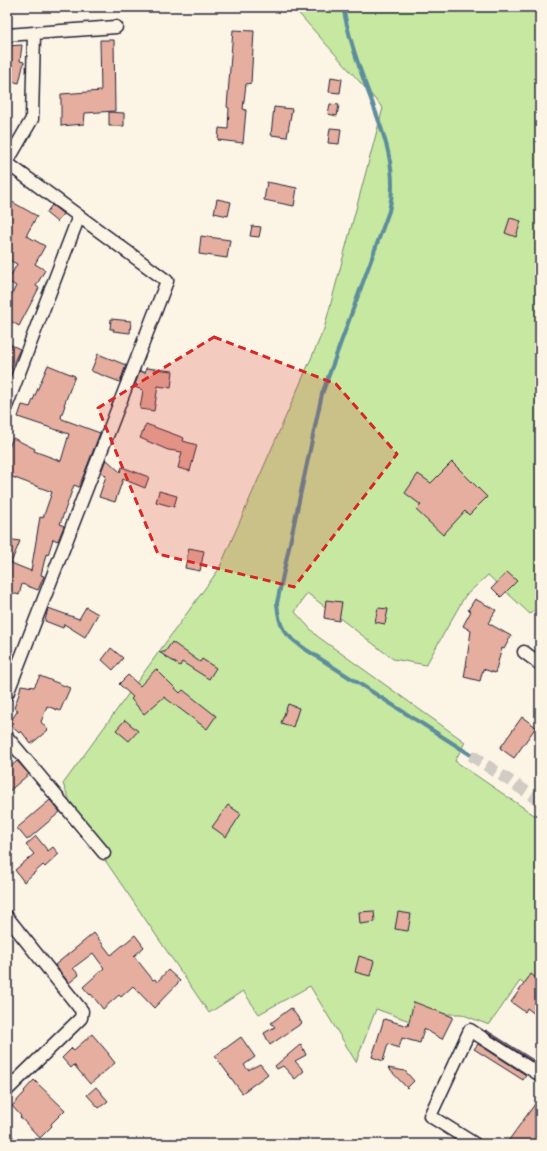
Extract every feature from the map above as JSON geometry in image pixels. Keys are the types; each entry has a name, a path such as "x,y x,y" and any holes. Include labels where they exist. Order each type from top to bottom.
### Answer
{"street":[{"path":"7,35 116,27"},
{"path":"7,694 167,281 7,163 32,119 34,33"},
{"path":"7,404 79,216"},
{"path":"524,652 540,664"},
{"path":"7,738 104,854"},
{"path":"7,917 82,1011 81,1018 7,1090"},
{"path":"475,1144 430,1116 470,1030 540,1075"},
{"path":"7,1141 10,1144"}],"highlighted area":[{"path":"214,337 336,384 397,454 294,587 158,554 98,408"}],"green space":[{"path":"293,7 540,7 540,605 530,614 488,575 465,596 426,665 393,659 307,593 295,612 317,636 465,742 455,761 540,819 540,997 520,981 489,1025 461,1014 442,1014 432,1029 376,1009 356,1062 310,986 259,1014 243,991 209,1013 77,819 63,784 219,569 324,329 383,108"}],"building":[{"path":"233,30 254,31 251,83 246,84 243,109 246,110 243,143 218,140 219,128 228,129 229,108 227,107"},
{"path":"100,40 114,40 115,111 85,113 84,124 61,126 61,94 101,91"},
{"path":"22,45 20,61 24,62 19,83 7,80 7,46"},
{"path":"331,77 342,79 340,93 329,92"},
{"path":"330,104 339,105 337,116 328,114"},
{"path":"274,107 292,109 287,137 271,135"},
{"path":"109,112 124,113 124,126 109,126"},
{"path":"330,128 341,129 339,144 328,143"},
{"path":"267,182 297,188 294,206 264,200"},
{"path":"7,199 37,216 27,236 45,246 35,264 45,270 36,286 39,288 19,326 7,319 7,304 16,286 8,281 17,264 7,259"},
{"path":"217,199 231,202 228,216 214,213"},
{"path":"52,205 63,214 57,222 46,213"},
{"path":"510,218 521,221 516,237 505,233"},
{"path":"252,226 261,227 259,237 250,236"},
{"path":"201,236 230,240 227,258 199,254"},
{"path":"111,319 131,321 130,333 113,331 114,329 110,329"},
{"path":"7,343 20,349 7,377"},
{"path":"98,354 126,365 120,382 91,371"},
{"path":"48,365 75,376 64,405 61,417 62,419 100,433 79,487 74,485 60,524 64,526 58,541 53,539 48,555 46,554 41,575 44,576 38,590 22,584 19,595 7,591 7,539 20,541 11,563 31,571 40,517 43,518 52,492 7,475 7,451 13,438 35,449 34,451 61,461 69,434 18,417 22,405 30,407"},
{"path":"146,368 173,371 171,388 158,386 154,411 140,409 143,390 134,387 140,371 145,373"},
{"path":"146,424 184,438 183,441 197,445 190,471 178,468 182,452 168,450 140,438"},
{"path":"106,459 120,472 122,467 149,477 145,488 123,479 115,502 99,497 106,476 101,472"},
{"path":"452,462 487,497 469,515 465,511 443,535 416,510 421,505 405,493 418,474 431,483"},
{"path":"159,491 177,496 174,507 156,502"},
{"path":"189,548 204,551 200,571 185,568"},
{"path":"507,572 517,581 501,597 492,588"},
{"path":"475,599 496,610 488,623 511,636 504,649 502,648 495,673 483,669 480,681 464,677 471,631 463,626 471,611 468,610"},
{"path":"326,600 342,602 339,621 324,618"},
{"path":"86,607 98,614 85,637 64,624 63,628 45,621 48,608 79,619"},
{"path":"378,608 388,609 385,624 375,622"},
{"path":"172,642 200,662 202,659 216,668 209,679 182,662 180,666 159,652 165,652"},
{"path":"111,648 123,658 113,670 102,660"},
{"path":"156,669 180,693 183,690 216,716 207,729 164,697 144,714 131,699 133,697 119,684 128,675 140,686"},
{"path":"40,676 70,688 60,711 47,706 41,722 48,730 31,744 21,731 19,733 9,724 18,710 14,708 21,685 34,687"},
{"path":"288,704 299,708 293,727 281,723"},
{"path":"522,717 536,727 514,758 500,748"},
{"path":"125,720 138,731 129,741 116,730"},
{"path":"17,761 29,774 7,793 7,770"},
{"path":"50,800 60,812 27,840 17,828"},
{"path":"228,805 241,814 226,837 212,827"},
{"path":"36,836 48,851 53,847 59,854 45,867 43,865 24,882 15,870 34,854 26,845"},
{"path":"374,911 375,922 360,924 359,912"},
{"path":"398,912 411,914 408,931 395,929"},
{"path":"94,933 111,955 135,935 144,947 134,956 153,980 155,979 157,982 168,970 180,981 154,1008 133,986 121,997 119,995 103,1009 91,994 90,995 83,987 104,968 93,953 73,968 79,975 69,983 55,965"},
{"path":"359,956 374,961 370,976 355,972"},
{"path":"531,974 540,981 540,1018 527,1008 525,1012 511,1002"},
{"path":"414,1002 453,1017 442,1039 424,1029 420,1043 402,1038 399,1048 388,1044 383,1061 372,1057 384,1019 408,1026"},
{"path":"291,1008 302,1023 270,1045 264,1033 275,1027 271,1023"},
{"path":"486,1030 535,1061 534,1062 485,1031"},
{"path":"92,1034 115,1063 90,1084 74,1065 71,1068 62,1058 72,1048 74,1050"},
{"path":"241,1037 255,1057 244,1065 248,1070 260,1064 268,1074 242,1093 215,1056"},
{"path":"301,1044 306,1055 295,1061 304,1071 295,1079 283,1066 277,1069 275,1066"},
{"path":"478,1044 526,1075 523,1080 474,1049"},
{"path":"388,1068 405,1071 414,1081 407,1088"},
{"path":"34,1080 65,1110 40,1138 20,1117 21,1116 12,1106"},
{"path":"96,1087 108,1101 99,1108 87,1095"},
{"path":"540,1097 540,1144 506,1144"}],"waterway":[{"path":"343,7 355,54 385,138 392,174 392,193 389,211 322,394 277,603 279,619 287,635 305,649 471,755"}],"tunnel":[{"path":"471,755 540,801"}]}
